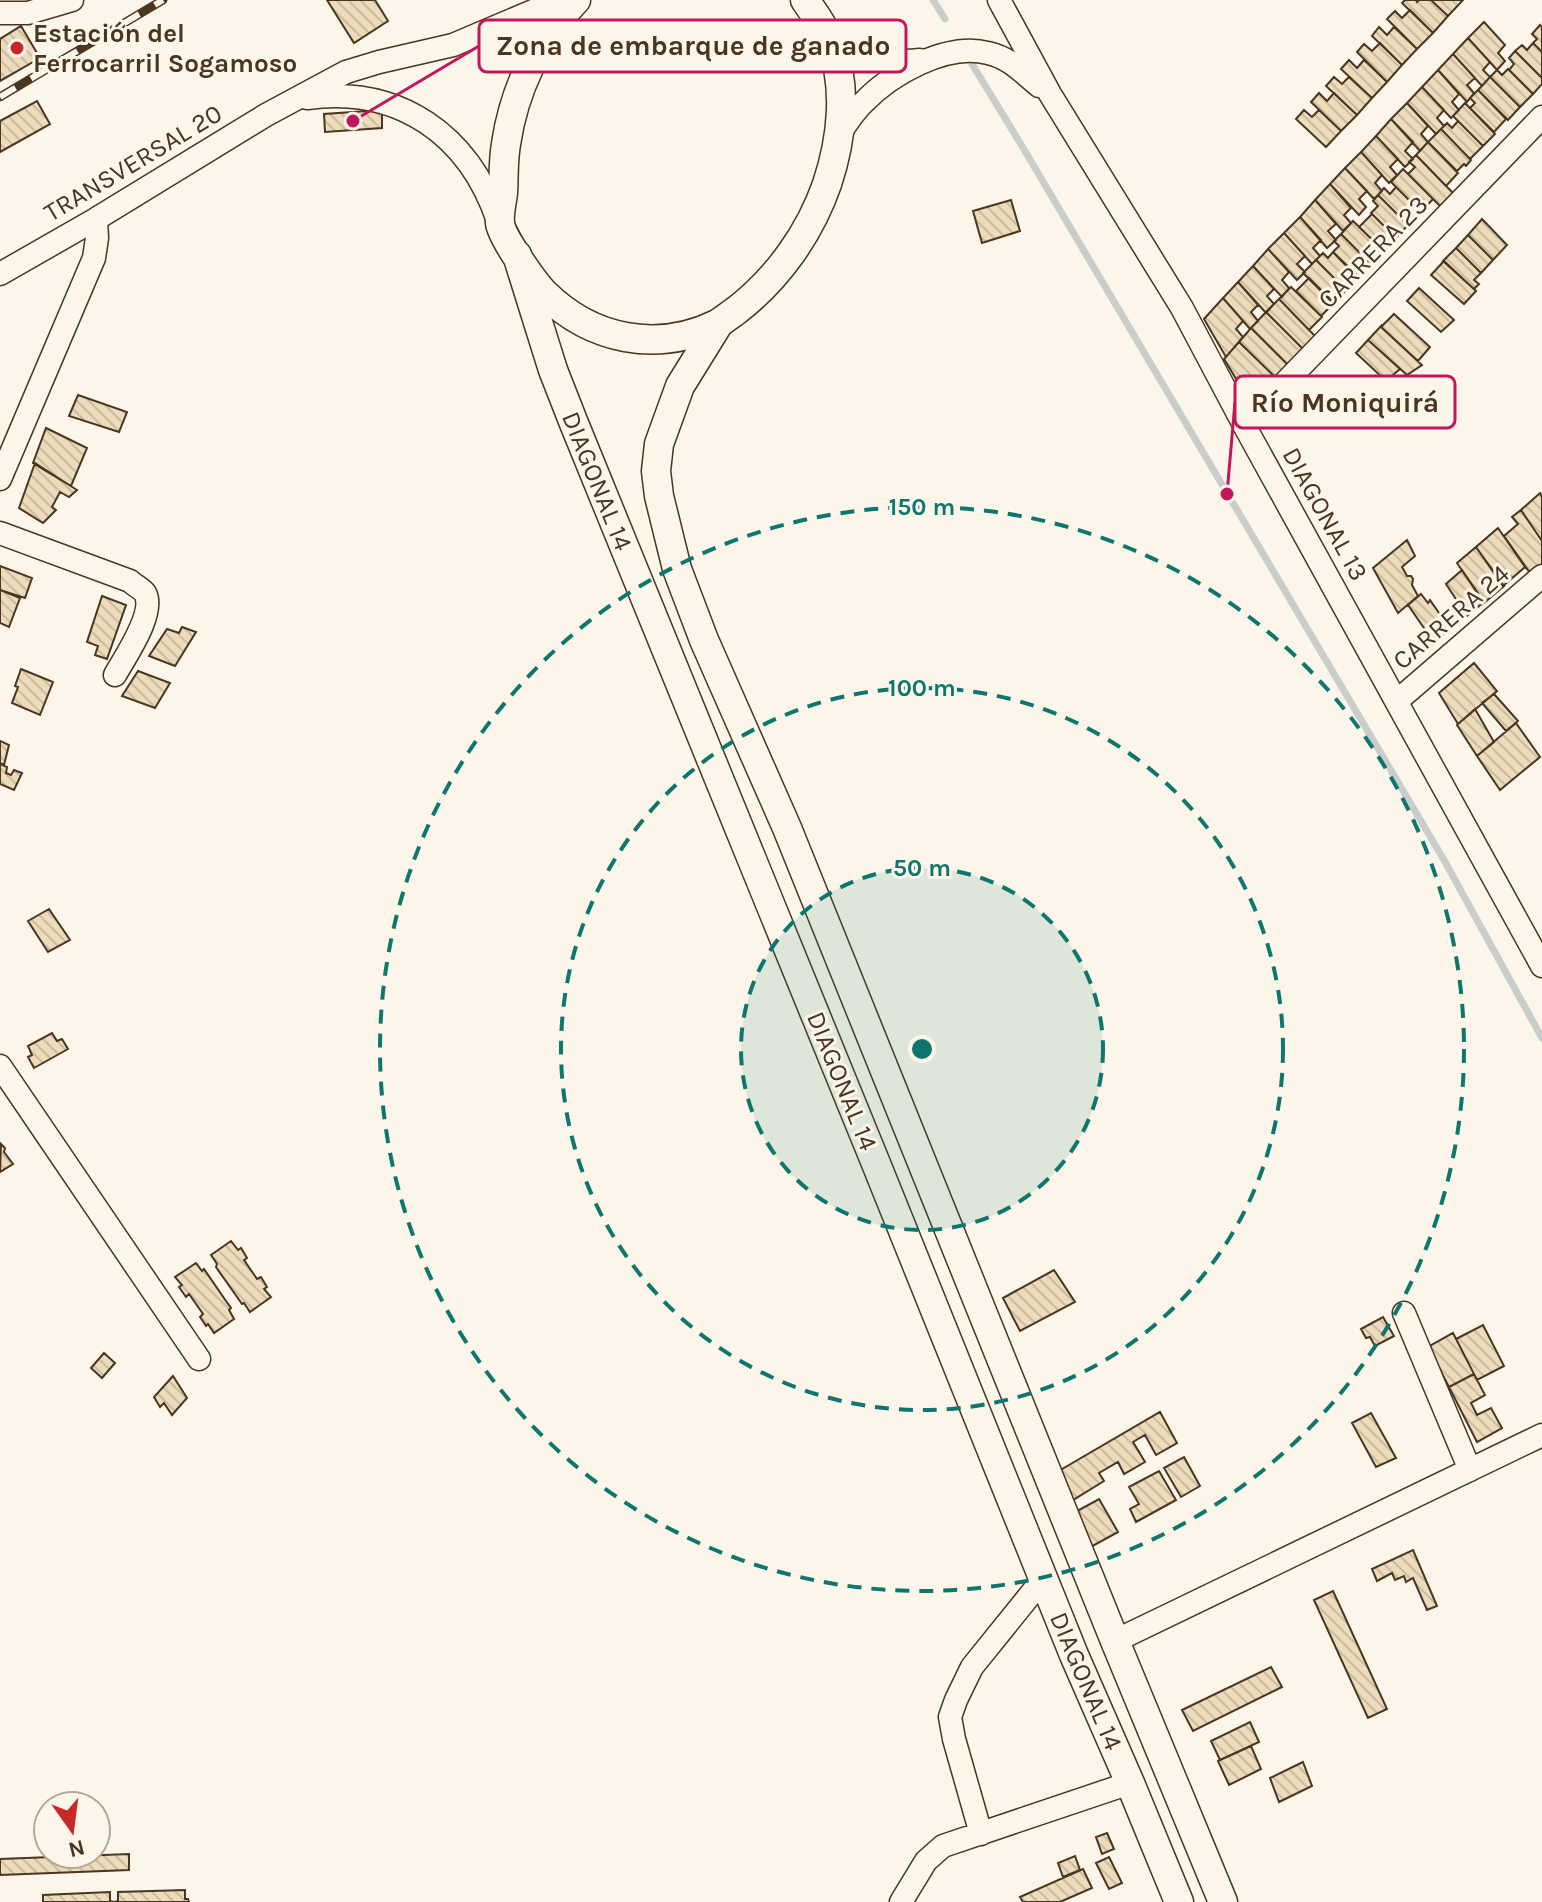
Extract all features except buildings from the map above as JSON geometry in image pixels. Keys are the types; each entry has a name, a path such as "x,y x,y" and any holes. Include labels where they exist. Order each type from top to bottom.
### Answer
{"street":[{"path":"0,13 28,13 72,0"},
{"name":"TRANSVERSAL 20","path":"0,274 346,72 453,45 559,0"},
{"path":"576,0 546,37 517,95 508,126 500,225 535,284 559,308 588,326 620,337 654,340 687,335 719,323 746,303 791,254 823,197 840,133 841,94 831,42 812,10"},
{"name":"DIAGONAL 13","path":"999,0 1050,94 1182,308 1542,966"},
{"name":"DIAGONAL 13","path":"812,10 832,36 867,55 907,62 933,58"},
{"name":"DIAGONAL 13","path":"840,133 861,104 892,79 950,52 987,52 1004,58 1050,94"},
{"name":"TRANSVERSAL 20","path":"294,100 353,96 382,102 410,113 435,128 476,171 490,196 500,225"},
{"name":"CARRERA 23","path":"1244,425 1542,117"},
{"path":"0,479 94,258 96,219"},
{"name":"DIAGONAL 14","path":"517,255 553,370 573,421 1074,1655 1179,1902"},
{"name":"DIAGONAL 14","path":"719,323 680,386 659,444 656,471 659,496 677,569 704,640 804,871 1223,1902"},
{"path":"0,533 130,581 144,593 148,606 145,620 115,675"},
{"name":"CARRERA 24","path":"1397,701 1542,576"},
{"path":"0,1066 199,1359"},
{"path":"1404,1313 1470,1470"},
{"path":"1115,1641 1542,1435"},
{"path":"981,1834 950,1717 972,1667 1043,1579"},
{"path":"901,1902 926,1861 943,1846 1130,1783"}],"waterway":[{"path":"933,0 945,19"},
{"path":"972,64 1444,860 1542,1038"}],"railway":[{"path":"0,97 163,0"}],"place":[{"name":"Estación del Ferrocarril Sogamoso","path":"17,48"},
{"name":"Zona de embarque de ganado","path":"353,121"},
{"name":"Río Moniquirá","path":"1227,494"}]}
